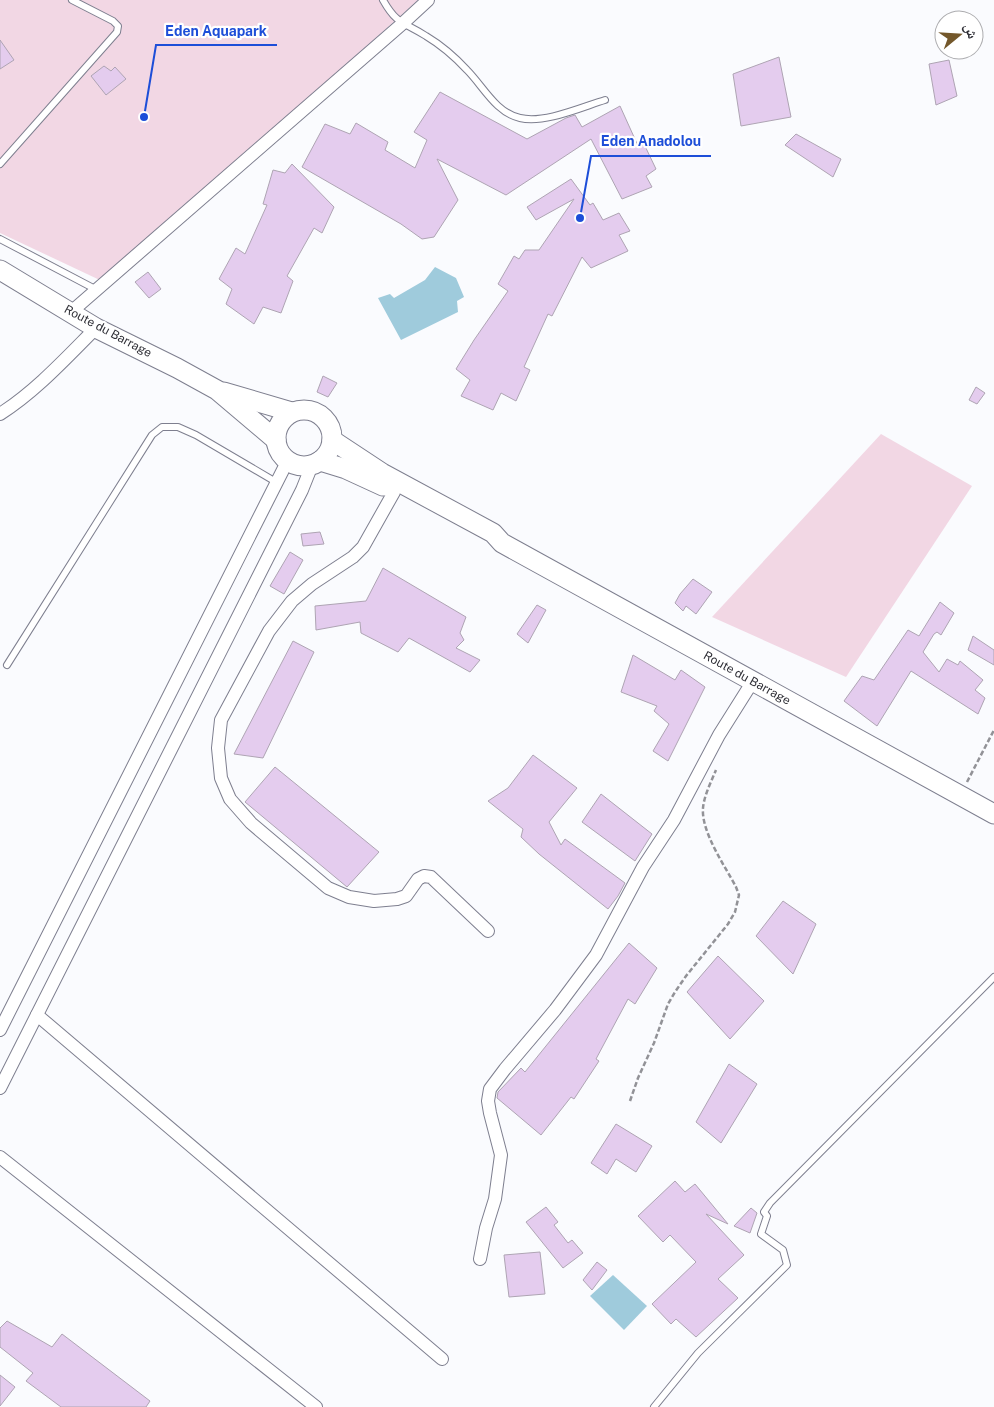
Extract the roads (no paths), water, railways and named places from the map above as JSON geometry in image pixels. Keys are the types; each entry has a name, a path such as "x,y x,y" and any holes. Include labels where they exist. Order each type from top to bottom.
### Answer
{"main road":[{"name":"Route du Barrage","path":"0,270 96,328 217,390 276,440 281,455 288,460 302,466 316,463 358,474 478,538 493,544 500,542"},
{"name":"Route du Barrage","path":"217,390 292,412 296,410 310,410 319,414 327,421 331,430 332,440 390,478 492,533 500,542 994,814"},
{"path":"276,440 280,424 292,412"},
{"path":"316,463 328,452 332,440"}],"street":[{"path":"71,312 428,0"},
{"path":"0,414 14,405 50,374 96,328"},
{"path":"0,1030 288,460"},
{"path":"0,1088 316,463"},
{"path":"394,492 363,547 353,557 312,584 292,601 269,631 221,720 218,748 221,778 230,799 250,823 328,888 349,897 374,901 397,899 406,896 418,879 424,876 431,877 488,931"},
{"path":"480,1259 486,1228 495,1199 501,1155 488,1101 490,1089 555,1010 596,954 643,867 674,820 719,735 753,681"},
{"path":"37,1015 442,1359"},
{"path":"0,1157 316,1407"}],"lane":[{"path":"0,164 117,32 118,26 113,21 72,0"},
{"path":"383,0 390,13 402,24 424,34 467,69 496,103 510,115 530,120 605,100"},
{"path":"0,239 96,290"},
{"path":"7,666 152,436 162,427 178,427 196,435 276,482"},
{"path":"654,1407 698,1353 787,1265 783,1250 761,1234 767,1216 764,1212 770,1203 994,977"}],"water":[{"path":"435,267 456,278 464,297 457,301 458,312 401,340 378,298 390,294 394,298 425,280"},
{"path":"613,1275 647,1306 624,1330 590,1296"}],"place":[{"name":"Eden Aquapark","path":"144,117"},
{"name":"Eden Anadolou","path":"580,218"}]}
